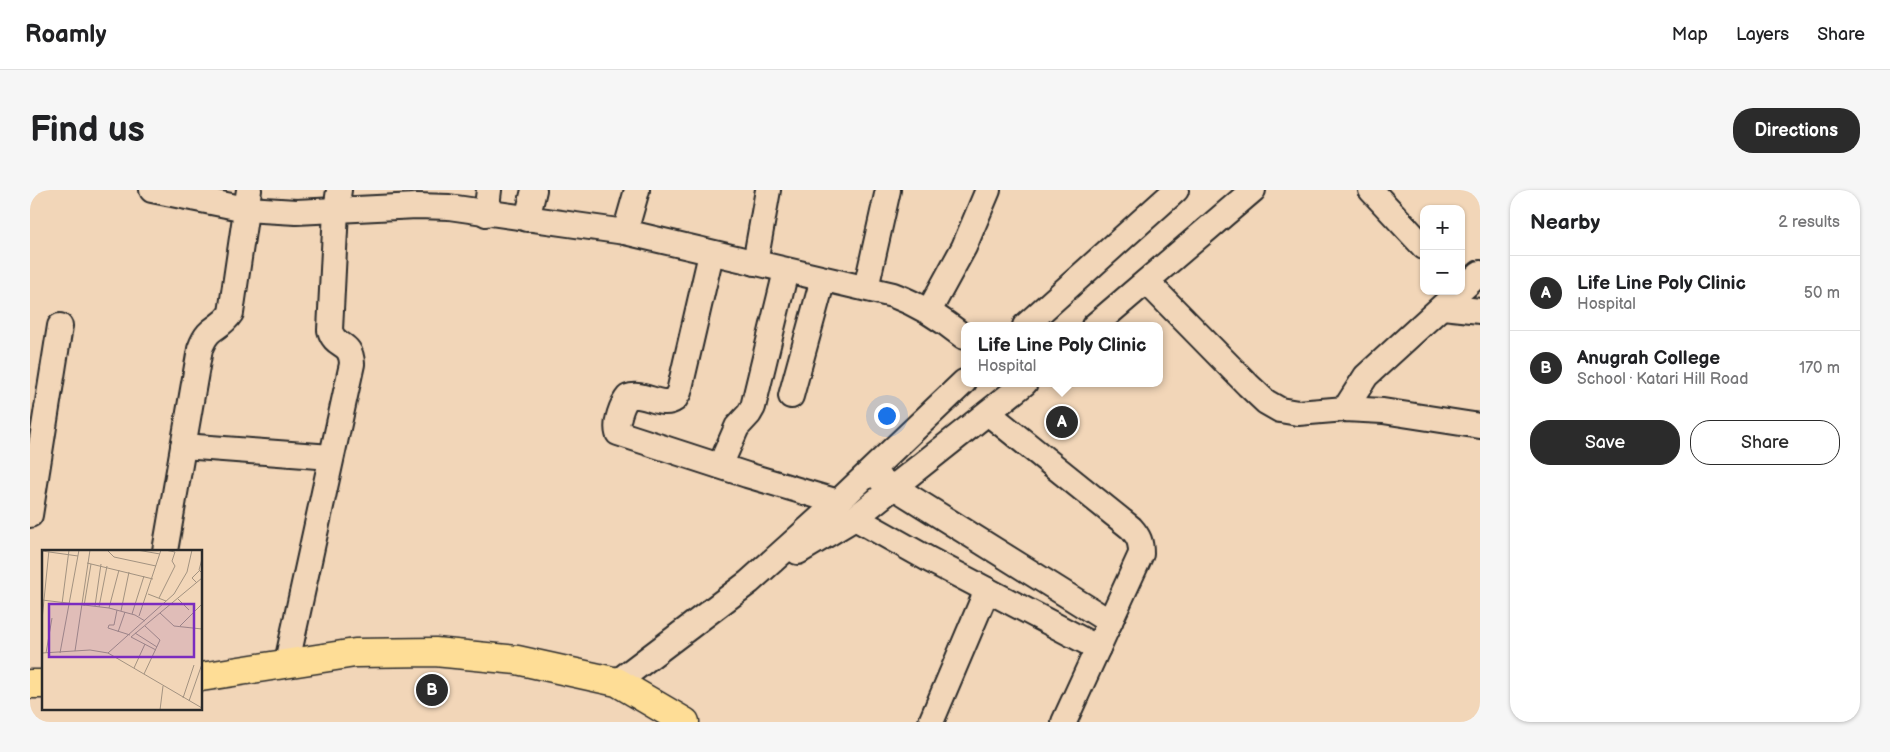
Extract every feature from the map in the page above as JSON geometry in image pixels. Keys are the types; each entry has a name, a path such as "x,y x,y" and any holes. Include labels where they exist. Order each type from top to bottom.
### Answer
{"main road":[{"path":"202,677 287,662 355,653 435,652 517,660 617,682 685,722"}],"street":[{"path":"157,190 247,199 296,212 338,200 385,199 417,206 449,207 486,214 625,232 711,254 866,288 917,304 961,335"},
{"path":"486,214 489,190"},
{"path":"528,219 534,190"},
{"path":"625,232 637,190"},
{"path":"755,263 768,190"},
{"path":"866,288 888,190"},
{"path":"929,312 964,247 988,190"},
{"path":"1030,322 1176,190"},
{"path":"1099,322 1253,190"},
{"path":"1371,190 1420,243"},
{"path":"165,550 200,349 204,338 210,330 226,322 231,313 247,199"},
{"path":"287,662 352,364 348,348 332,337 330,330 338,200"},
{"path":"711,254 679,392 675,400 665,403 637,396 628,397 625,400 616,428 618,433 838,502"},
{"path":"720,466 732,435 753,407 786,271"},
{"path":"1345,409 1366,376 1480,273"},
{"path":"791,396 823,279"},
{"path":"1147,282 1266,402 1280,410 1298,413 1345,409 1383,411 1480,426"},
{"path":"1454,296 1480,311"},
{"path":"30,514 60,326"},
{"path":"617,682 749,582 838,502 961,385"},
{"path":"749,582 855,518 1019,387"},
{"path":"988,413 1139,536 1141,554 1064,722"},
{"path":"183,446 332,457"},
{"path":"868,474 894,487 1110,622"},
{"path":"855,518 1098,648"},
{"path":"931,722 987,590"}],"place":[{"name":"Life Line Poly Clinic","path":"1062,422"},
{"name":"Anugrah College","path":"432,690"}]}
